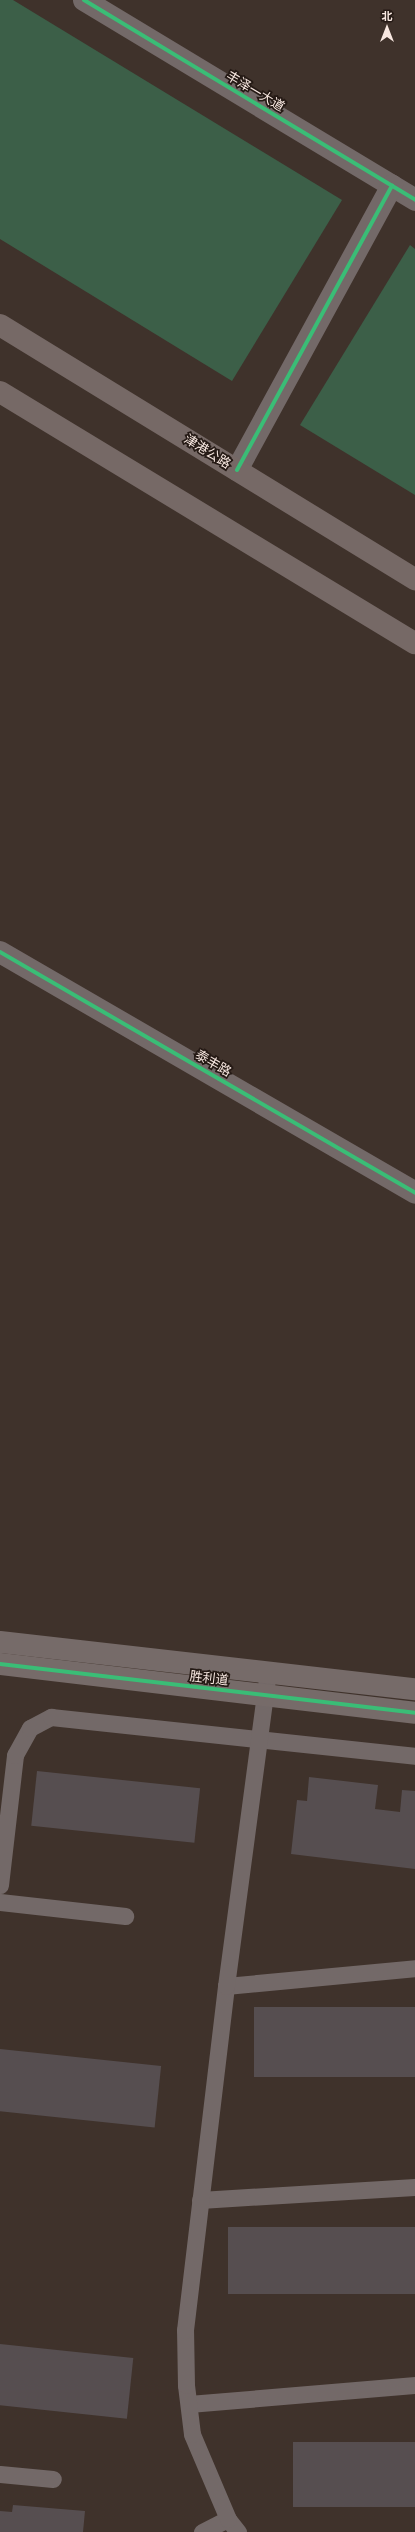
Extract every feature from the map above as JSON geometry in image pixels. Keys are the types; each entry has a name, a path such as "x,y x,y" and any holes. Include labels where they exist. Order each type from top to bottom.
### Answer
{"main road":[{"name":"津港公路","path":"0,325 415,578"},
{"path":"0,392 415,643"}],"street":[{"name":"丰泽一大道","path":"84,0 415,200"},
{"path":"237,470 392,186"},
{"name":"泰丰路","path":"0,952 415,1193"},
{"name":"胜利道","path":"0,1642 415,1689"},
{"name":"胜利道","path":"0,1664 415,1713"}],"lane":[{"path":"202,2532 233,2525 192,2434 184,2330 226,1986 268,1673"},
{"path":"0,1885 16,1755 30,1728 51,1717 415,1756"},
{"path":"0,1902 125,1916"},
{"path":"226,1986 415,1968"},
{"path":"200,2200 415,2187"},
{"path":"189,2404 415,2385"},
{"path":"0,2474 53,2479"}],"green space":[{"path":"0,0 13,0 342,200 232,381 0,239"},
{"path":"410,245 415,249 415,495 300,425"}],"building":[{"path":"37,1771 200,1788 194,1843 31,1826"},
{"path":"309,1777 378,1785 375,1809 400,1812 402,1790 415,1791 415,1869 291,1854 297,1800 307,1801"},
{"path":"254,2007 415,2007 415,2077 254,2077"},
{"path":"0,2049 161,2066 155,2128 0,2111"},
{"path":"228,2227 415,2227 415,2294 228,2294"},
{"path":"0,2344 133,2358 127,2419 0,2405"},
{"path":"293,2442 415,2442 415,2507 293,2507"},
{"path":"13,2505 85,2511 83,2532 0,2532 0,2511 12,2512"}],"cycle path":[{"path":"84,0 415,200"},
{"path":"237,470 392,186"},
{"path":"0,952 415,1193"},
{"path":"0,1664 415,1713"}]}
